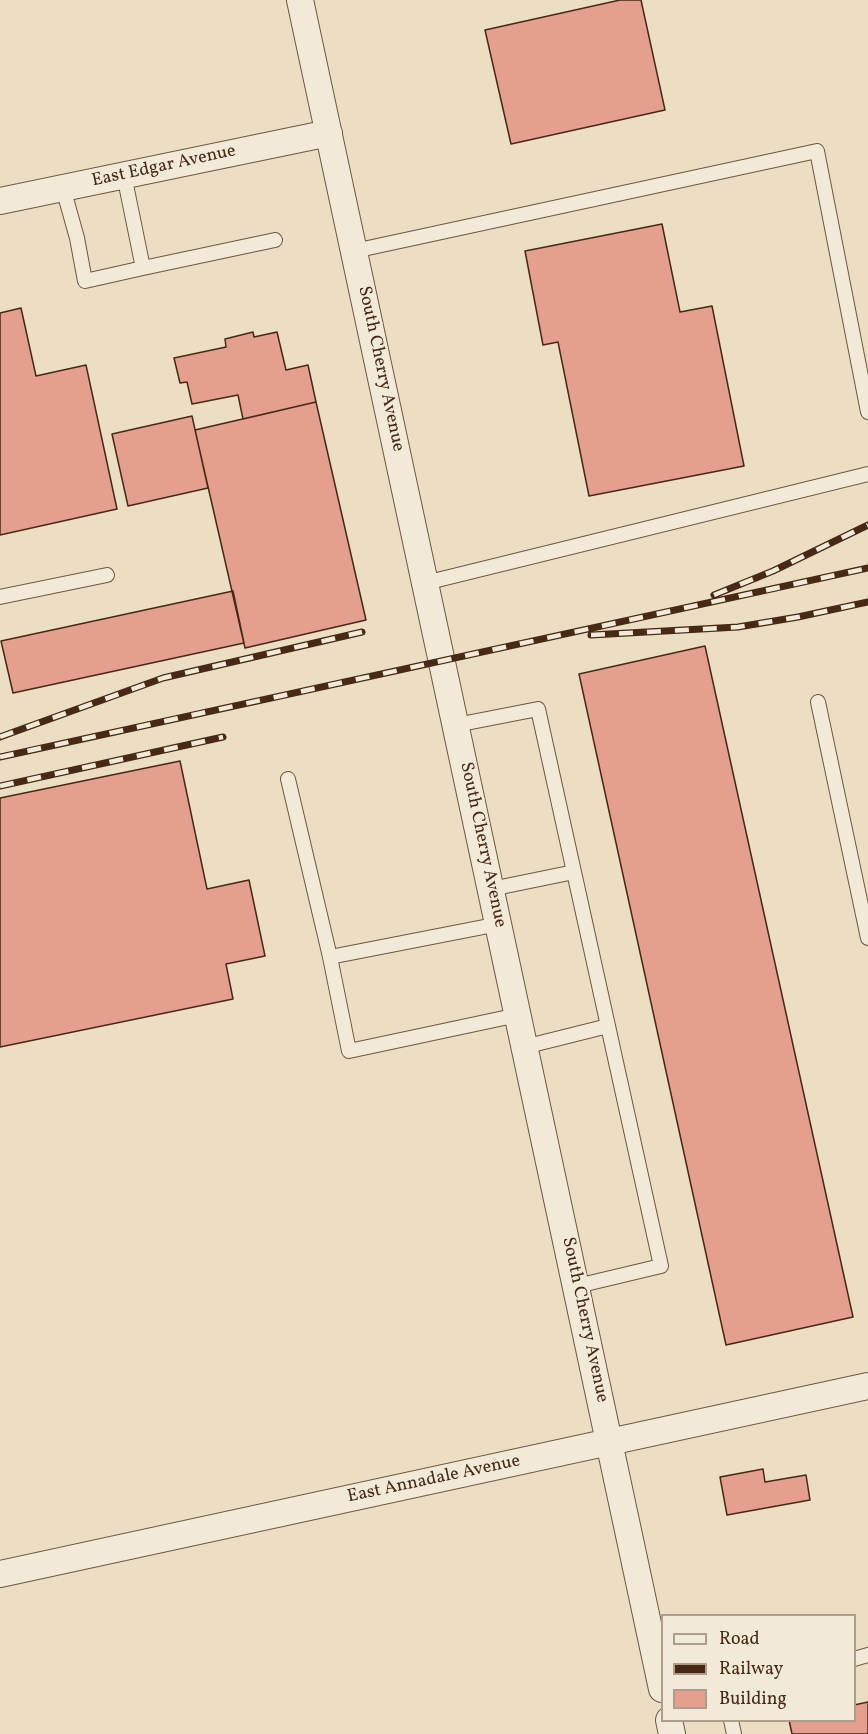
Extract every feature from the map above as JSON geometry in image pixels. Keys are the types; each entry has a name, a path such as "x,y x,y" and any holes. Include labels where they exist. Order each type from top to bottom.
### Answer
{"street":[{"name":"South Cherry Avenue","path":"300,0 661,1680"},
{"name":"East Edgar Avenue","path":"0,201 329,133"},
{"name":"East Annadale Avenue","path":"0,1574 868,1386"}],"lane":[{"path":"354,251 817,151 868,412"},
{"path":"124,175 143,268"},
{"path":"63,188 85,281 275,240"},
{"path":"425,583 868,474"},
{"path":"0,597 107,575"},
{"path":"818,702 868,938"},
{"path":"456,725 538,709 662,1266 577,1286"},
{"path":"288,779 330,957 349,1051 518,1015"},
{"path":"491,889 574,872"},
{"path":"330,957 499,924"},
{"path":"524,1047 608,1026"}],"building":[{"path":"620,0 641,0 665,110 511,144 485,30"},
{"path":"662,224 680,312 712,306 744,466 589,496 558,342 543,345 525,251"},
{"path":"21,308 36,376 86,365 117,509 0,535 0,313"},
{"path":"253,332 254,337 277,332 286,370 308,365 316,402 243,419 238,395 192,404 187,382 180,383 174,358 226,347 225,339"},
{"path":"316,402 366,620 245,648 195,430"},
{"path":"192,416 208,488 128,506 112,434"},
{"path":"233,591 244,643 13,693 1,641"},
{"path":"705,646 853,1317 726,1345 579,674"},
{"path":"180,761 207,889 249,880 265,956 226,964 233,999 0,1047 0,798"},
{"path":"763,1469 765,1482 806,1475 810,1500 727,1515 720,1477"},
{"path":"868,1702 868,1734 792,1734 789,1722 856,1722 856,1705"}],"railway":[{"path":"714,595 773,571 868,525"},
{"path":"0,757 868,568"},
{"path":"591,635 738,627 868,602"},
{"path":"0,737 163,678 362,632"},
{"path":"0,786 223,737"}]}
